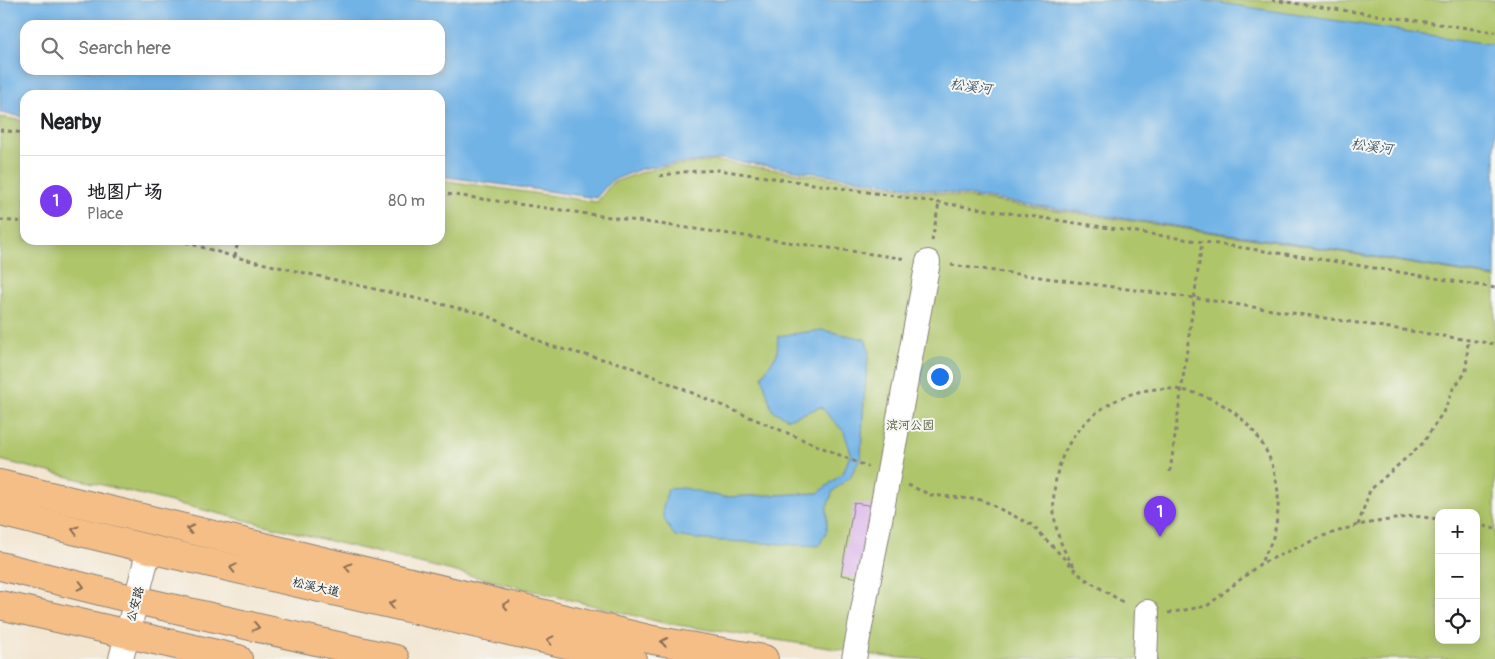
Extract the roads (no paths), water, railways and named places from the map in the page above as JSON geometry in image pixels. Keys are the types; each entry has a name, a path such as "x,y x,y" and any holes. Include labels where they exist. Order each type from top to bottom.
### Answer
{"main road":[{"path":"0,484 653,640 764,659"},
{"name":"松溪大道","path":"0,512 149,549 632,659"},
{"path":"0,566 136,600 395,659"},
{"path":"0,605 124,646 238,659"}],"street":[{"path":"854,659 928,262"},
{"name":"公安路","path":"124,646 149,549"},
{"path":"1145,659 1147,612"}],"water":[{"name":"松溪河","path":"0,0 1202,0 1495,45 1495,277 1316,247 721,159 641,169 611,181 596,198 445,177 445,90 20,90 20,116 0,113"},
{"path":"822,330 865,339 869,349 861,457 850,477 833,491 827,507 827,531 819,546 704,540 675,536 666,523 663,514 668,489 684,488 723,497 818,493 843,473 851,453 844,432 821,407 788,419 772,410 762,376 777,354 778,336"}],"place":[{"name":"地图广场","path":"1160,537"}],"park label":[{"name":"滨河公园","path":"910,425"}]}
